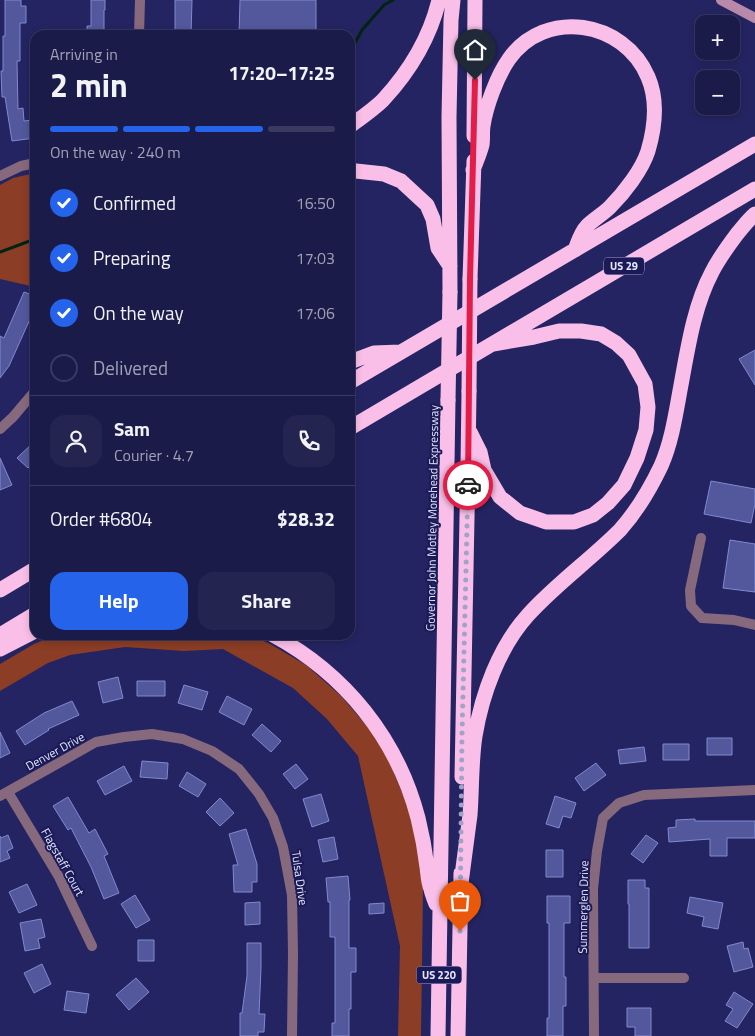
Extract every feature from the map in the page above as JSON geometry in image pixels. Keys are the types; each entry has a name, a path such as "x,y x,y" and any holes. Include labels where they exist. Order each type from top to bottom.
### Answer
{"highway":[{"path":"355,122 382,101 404,75 420,50 434,19 439,0"},
{"name":"Governor John Motley Morehead Expressway","path":"438,1036 450,292 449,116 453,0"},
{"name":"US 220","path":"458,1036 470,279 474,170 475,0"},
{"path":"474,170 482,144 483,126 491,97 505,66 521,46 535,36 549,30 567,27 582,27 596,30 622,42 633,52 648,77 654,104 654,123 647,153 639,169 627,188 610,208 585,227 574,250"},
{"path":"355,379 755,144"},
{"path":"355,171 384,174 401,180 427,205 433,219 438,248 450,266"},
{"name":"US 29","path":"355,425 755,189"},
{"path":"460,883 470,814 475,735 492,675 510,640 527,616 620,529 637,508 651,486 670,440 690,337 698,307 711,273 726,248 755,214"},
{"path":"468,429 480,452 484,470 500,497 520,513 546,522 574,522 593,515 608,503 624,485 637,458 646,430 648,407 645,384 629,355 616,343 601,334 581,331 559,331 493,344"},
{"path":"355,360 374,353 401,352"},
{"path":"0,590 30,572"},
{"path":"0,635 30,617"},
{"path":"0,649 30,634"},
{"path":"281,640 307,656 327,672 362,706 403,772 418,819 430,888 440,914"}],"main road":[{"path":"721,0 755,18"}],"street":[{"path":"139,30 140,0"},
{"path":"0,176 21,166 30,164"},
{"path":"0,430 30,397"},
{"path":"701,538 690,590 691,606 702,618 734,620 755,625"},
{"name":"Denver Drive","path":"4,794 96,742 152,734 183,739 212,751"},
{"name":"Tulsa Drive","path":"212,751 239,770 259,794 272,818 283,847 292,895 292,1036"},
{"name":"Summerglen Drive","path":"594,1036 593,889 603,818 619,803 644,795 755,790"},
{"name":"Flagstaff Court","path":"4,794 60,877 92,946"},
{"path":"594,978 684,978"}],"shaded area":[{"path":"30,174 30,286 0,279 0,185 13,178"},
{"path":"43,640 261,640 306,665 341,696 373,733 390,763 410,812 419,851 423,889 421,1036 398,1036 400,946 358,756 327,719 293,688 223,649 184,651 125,647 70,655 48,663 0,691 0,664"}],"building":[{"path":"5,0 21,0 21,6 26,6 26,23 20,23 20,61 17,61 18,109 23,108 24,121 30,120 30,139 12,141 5,97 2,97 1,71 3,71 3,36 5,36"},
{"path":"91,0 105,0 104,30 87,30 87,26 91,26"},
{"path":"175,0 192,0 191,30 175,30"},
{"path":"240,0 316,0 316,30 239,30"},
{"path":"24,292 30,294 30,319 9,366 0,378 0,336 4,338"},
{"path":"755,350 755,385 739,359"},
{"path":"30,446 30,466 28,468 17,458"},
{"path":"0,458 12,485 0,490"},
{"path":"711,481 755,489 755,504 751,523 704,514"},
{"path":"730,540 755,544 755,592 723,588"},
{"path":"118,677 123,698 103,703 98,682"},
{"path":"137,681 165,681 165,696 137,696"},
{"path":"184,685 208,692 202,710 178,703"},
{"path":"227,696 252,709 244,725 219,712"},
{"path":"72,701 79,715 48,729 25,745 16,731 44,713"},
{"path":"262,724 281,741 271,752 252,735"},
{"path":"0,732 10,753 0,758"},
{"path":"707,738 732,738 732,755 707,755"},
{"path":"663,744 689,744 689,760 663,760"},
{"path":"644,747 646,761 620,764 618,750"},
{"path":"142,761 168,763 167,779 140,777"},
{"path":"596,763 606,775 584,791 575,778"},
{"path":"296,764 308,779 295,789 283,774"},
{"path":"124,766 132,781 105,795 97,781"},
{"path":"187,772 206,784 198,797 179,786"},
{"path":"321,794 329,821 312,827 303,799"},
{"path":"555,796 576,803 571,818 563,816 559,828 546,824"},
{"path":"68,797 89,833 95,829 108,854 104,856 119,893 104,899 91,867 71,828 68,830 53,806"},
{"path":"220,798 234,813 220,826 206,812"},
{"path":"695,819 695,821 755,821 755,838 727,838 727,856 710,856 710,839 669,842 668,828 676,827 676,820"},
{"path":"246,829 257,864 257,882 252,882 252,892 234,892 233,865 238,865 229,834"},
{"path":"8,835 13,848 7,851 10,858 0,862 0,836 1,838"},
{"path":"646,835 658,843 643,863 631,854"},
{"path":"334,837 338,859 323,862 318,840"},
{"path":"546,850 563,850 563,877 546,877"},
{"path":"348,876 350,900 349,948 356,948 356,972 351,972 349,1036 332,1036 332,1023 335,1023 335,937 330,937 330,902 328,902 326,878"},
{"path":"628,880 645,880 645,888 649,888 649,948 629,948"},
{"path":"27,884 37,905 19,913 9,892"},
{"path":"135,895 150,920 136,928 121,904"},
{"path":"547,896 570,896 570,923 564,923 566,1006 563,1006 563,1036 547,1036 547,1018 549,1018 549,923 547,923"},
{"path":"690,897 723,903 718,929 702,926 704,917 687,913"},
{"path":"260,902 260,924 245,925 245,903"},
{"path":"384,903 384,913 369,914 369,904"},
{"path":"41,919 45,937 38,939 40,948 25,951 20,923"},
{"path":"138,940 154,940 154,961 138,961"},
{"path":"743,942 744,949 748,948 753,967 734,972 727,946"},
{"path":"247,943 261,943 259,1014 265,1014 264,1032 258,1032 258,1036 240,1036 240,1013 242,1013 247,976"},
{"path":"42,964 51,984 34,993 24,973"},
{"path":"136,978 149,992 129,1010 116,995"},
{"path":"67,991 89,994 86,1013 64,1010"},
{"path":"734,992 753,1004 737,1028 725,1021 733,1009 726,1005"},
{"path":"627,1008 651,1008 651,1036 635,1036 635,1027 627,1027"}],"waterway":[{"path":"355,43 362,30 384,5 393,0"},
{"path":"0,252 30,241"}],"way so far":[{"path":"460,931 462,735 468,485"}],"route":[{"path":"468,485 470,279 475,80"}]}
